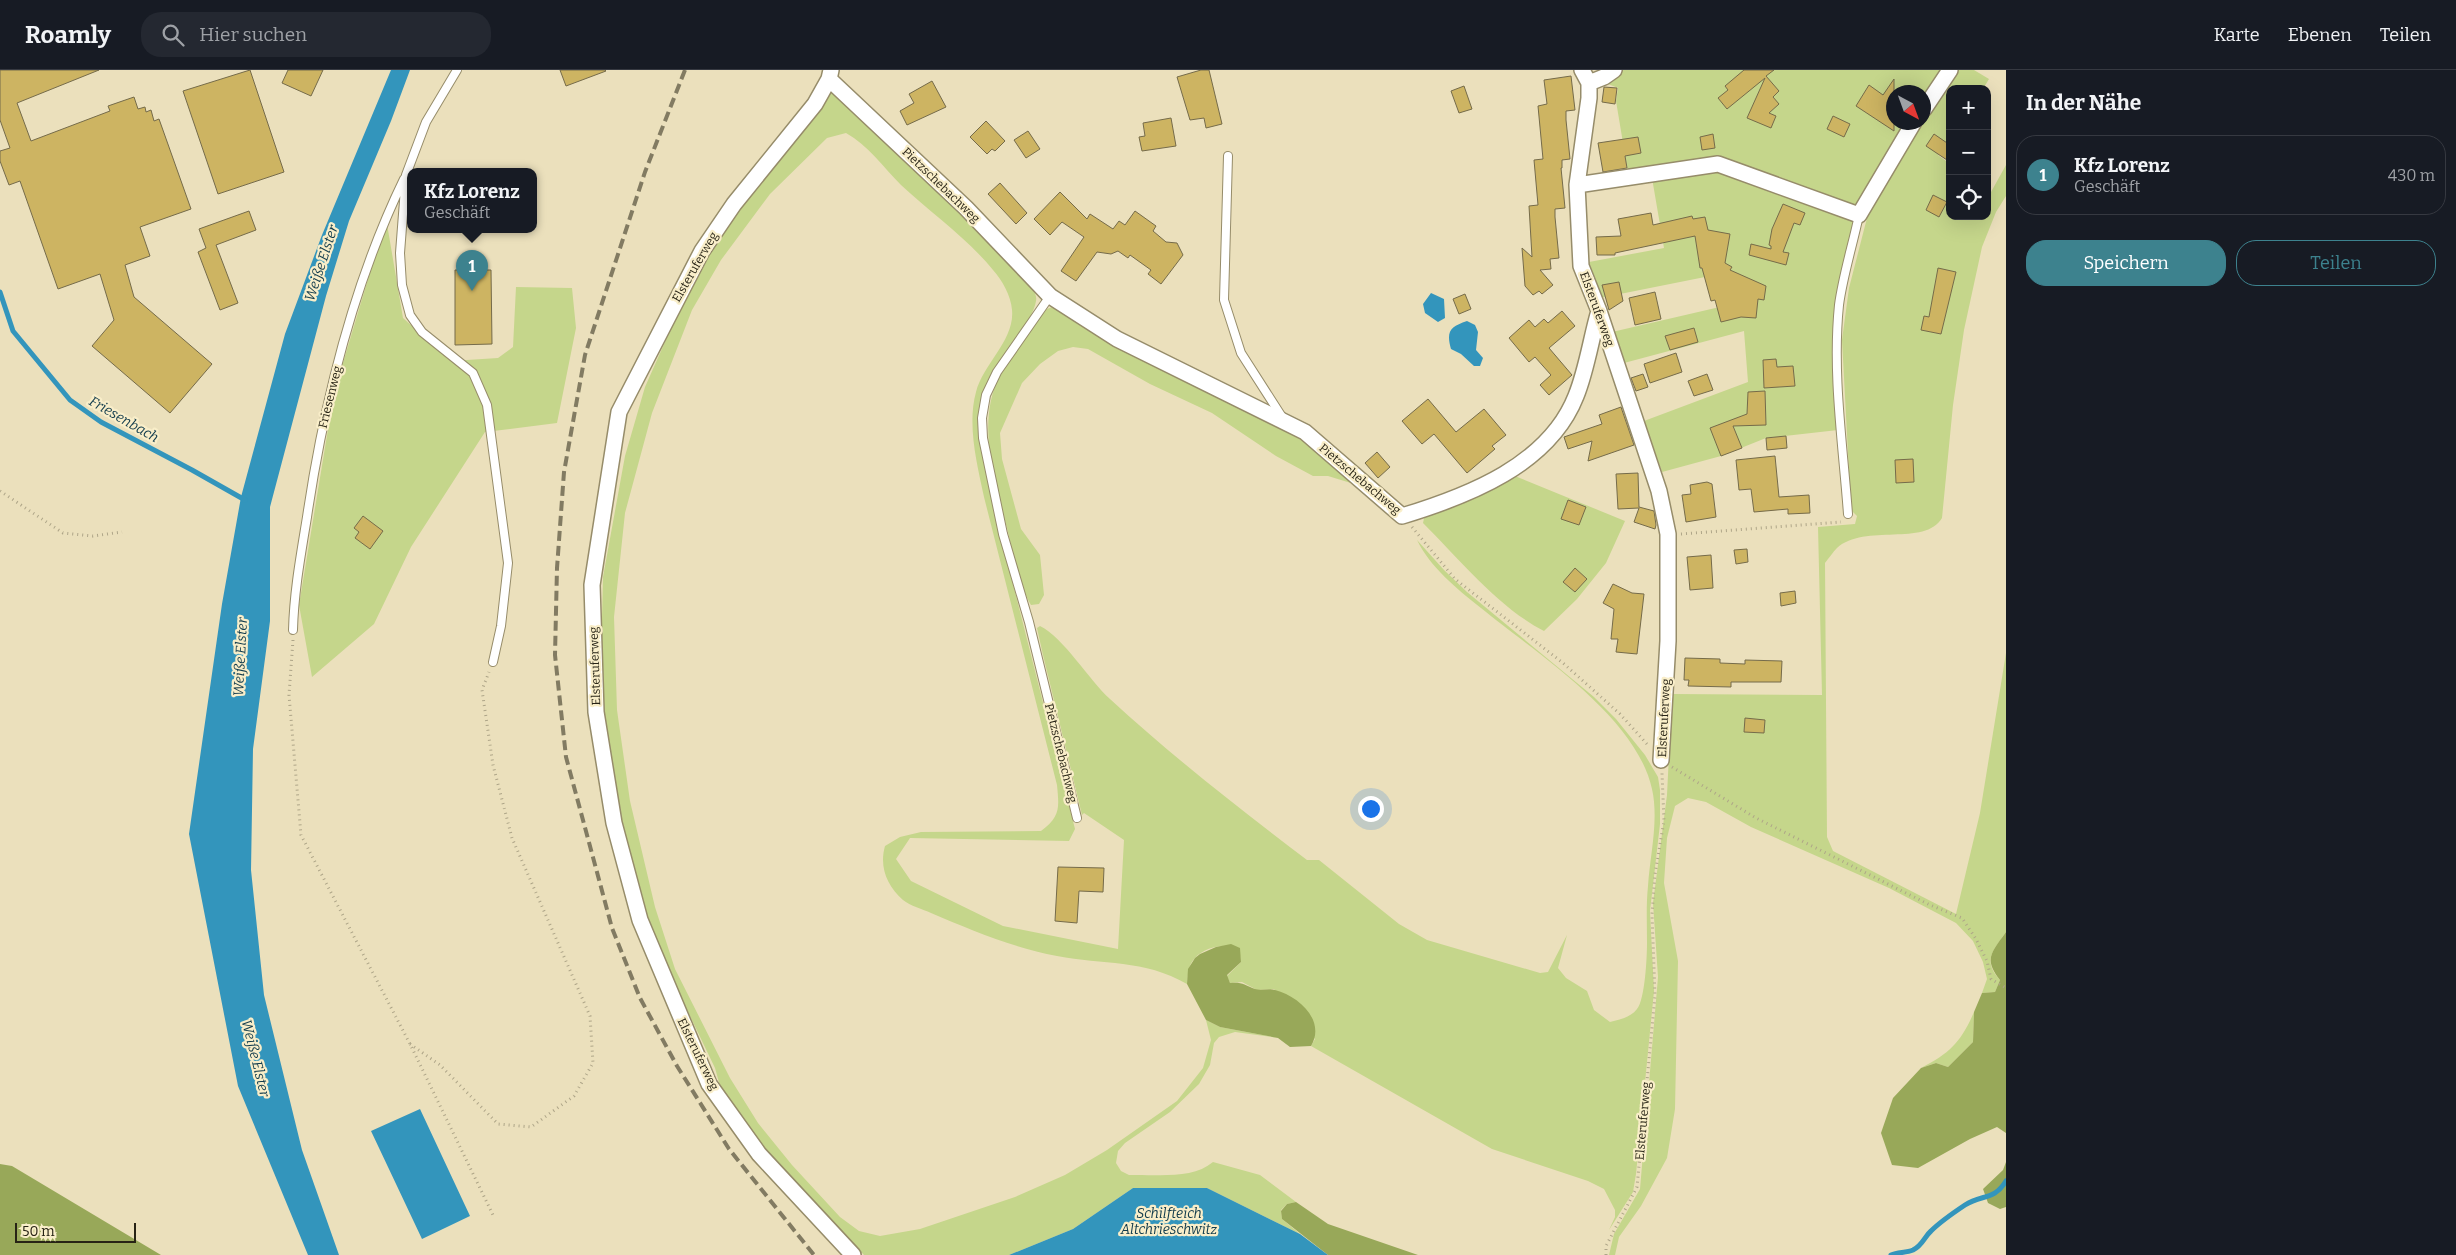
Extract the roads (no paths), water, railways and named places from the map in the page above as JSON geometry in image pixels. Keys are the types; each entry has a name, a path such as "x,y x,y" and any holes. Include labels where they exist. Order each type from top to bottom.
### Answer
{"street":[{"name":"Elsteruferweg","path":"1614,70 1604,77 1586,76 1589,98 1577,185 1581,266 1600,311 1660,491 1668,534 1668,641 1661,760"},
{"path":"1931,98 1950,70"},
{"name":"Elsteruferweg","path":"830,74 815,104 734,204 702,251 619,412 592,585 596,712 614,824 640,920 710,1084 760,1154 853,1255"},
{"name":"Pietzschebachweg","path":"830,74 966,208 1050,296 1117,339 1305,432 1402,516 1467,492 1524,461 1541,448 1561,426 1576,396 1600,311"},
{"path":"1577,185 1718,164 1859,215 1909,130"}],"lane":[{"name":"Friesenweg","path":"409,168 426,122 457,70"},
{"path":"1228,156 1224,300 1241,353 1284,421"},
{"name":"Friesenweg","path":"406,175 400,253 402,285 410,315 422,332 473,373 487,405 508,563 501,626 493,662"},
{"name":"Friesenweg","path":"294,630 294,597 316,458 326,412 352,314 379,236 406,175"},
{"path":"1848,514 1838,379 1837,332 1840,302 1859,215"},
{"name":"Pietzschebachweg","path":"1050,296 997,372 986,395 982,418 983,438 1003,534 1029,622 1077,818"}],"water":[{"name":"Weiße Elster","path":"391,70 410,70 349,221 326,296 270,507 270,621 253,749 251,870 264,995 302,1150 339,1255 308,1255 238,1086 189,834 222,604 241,497 285,334 322,235"},
{"path":"1431,293 1444,299 1445,318 1438,322 1425,313 1423,304"},
{"path":"1467,321 1475,325 1478,332 1476,350 1483,358 1480,366 1474,366 1461,354 1451,349 1449,334 1451,330"},
{"path":"420,1109 470,1216 422,1239 371,1131"},
{"name":"Schilfteich Altchrieschwitz","path":"1133,1188 1207,1188 1300,1234 1328,1255 1009,1255 1073,1229"}],"waterway":[{"name":"Friesenbach","path":"0,292 13,331 70,400 101,422 245,500"},
{"path":"1891,1255 1916,1248 1947,1217 1965,1205 1997,1192 2006,1181"}],"railway":[{"path":"685,70 645,172 585,355 564,472 557,568 555,655 566,757 612,928 640,998 677,1066 729,1149 814,1255"}],"place":[{"name":"Kfz Lorenz","path":"472,291"}]}
